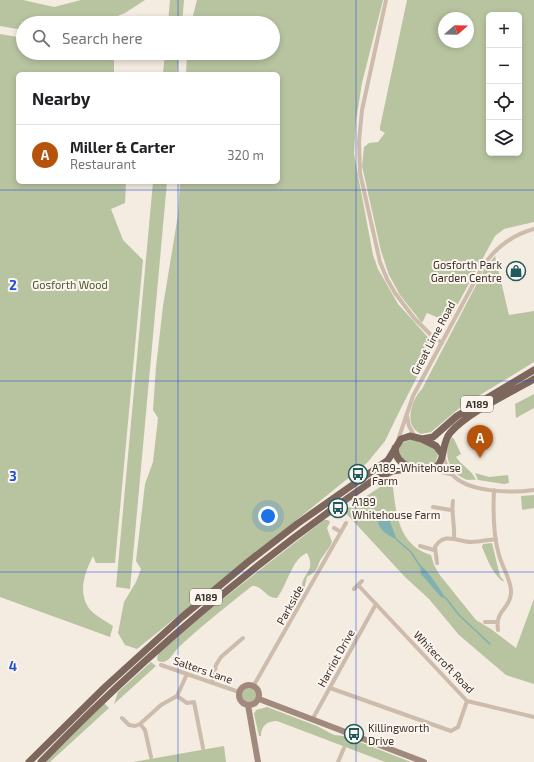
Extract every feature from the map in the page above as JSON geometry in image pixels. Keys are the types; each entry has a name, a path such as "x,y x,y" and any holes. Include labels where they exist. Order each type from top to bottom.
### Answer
{"main road":[{"name":"A189","path":"419,438 433,437 457,416 534,370"},
{"name":"A189","path":"442,455 447,438 459,425 534,379"},
{"path":"404,437 419,438 436,446 442,455 438,466 428,469 414,468 401,462 397,456 396,446 404,437"},
{"name":"A189","path":"28,762 105,687 182,617 248,562 297,524 388,460 396,446"},
{"name":"A189","path":"41,762 116,687 245,574 372,481 392,471 414,468"},
{"path":"254,685 259,691 259,699 254,704 248,705 241,702 239,692 245,686 254,685"},
{"path":"259,699 424,762"},
{"path":"248,705 258,762"}],"street":[{"path":"386,0 362,110 360,173 380,262 387,278 395,293 414,318 431,335 442,343"},
{"name":"Great Lime Road","path":"396,446 413,396 479,273 489,258 508,240 534,228"},
{"path":"407,416 410,429 419,438"},
{"path":"442,455 451,474"},
{"path":"428,469 451,474 470,485 494,490 534,490"},
{"path":"494,490 496,539 500,560 511,590 510,600 499,615 497,622 498,630"},
{"path":"453,501 451,510 455,525 454,538"},
{"path":"433,507 451,510"},
{"name":"Parkside","path":"254,685 346,523"},
{"path":"334,528 341,532"},
{"path":"437,563 434,550 437,544 442,540 454,538 469,542 496,539"},
{"path":"420,546 434,550"},
{"name":"Whitecroft Road","path":"354,589 360,583 376,604 467,701 534,717"},
{"name":"Harriot Drive","path":"312,720 376,604"},
{"path":"485,622 497,622"},
{"path":"212,683 216,665 220,657 243,638"},
{"name":"Salters Lane","path":"161,665 239,692"},
{"path":"122,718 129,725 135,726 140,724 161,705 177,696 187,674"},
{"path":"330,688 451,731 458,727 467,701"},
{"path":"177,696 187,703 194,702 203,748"},
{"path":"140,724 146,730 151,757"},
{"path":"338,762 344,748"}],"green space":[{"path":"0,0 23,0 54,7 81,0 145,0 118,16 16,16 16,29 0,26"},
{"path":"170,0 184,0 183,16 169,16"},
{"path":"197,0 383,0 362,83 356,121 354,154 373,255 378,269 398,304 434,344 385,441 367,463 137,649 125,645 118,633 124,602 136,582 141,569 136,561 145,484 153,462 158,418 153,410 156,367 163,306 178,215 180,184 280,184 280,72 186,72 187,60 280,60 280,16 193,16"},
{"path":"407,0 534,0 534,222 504,229 495,236 448,322 427,313 422,323 400,295 389,275 381,251 362,166 364,147 369,143 378,142 385,133 380,130"},
{"name":"Gosforth Wood","path":"0,34 16,37 16,60 114,60 114,72 16,72 16,184 126,184 125,203 111,209 123,240 143,260 115,563 96,563 93,556 87,568 83,588 83,595 90,610 113,626 110,637 0,597"},
{"path":"164,60 178,60 177,72 163,72"},
{"path":"153,184 167,184 130,589 116,587"},
{"path":"495,256 509,315 534,311 534,362 462,406 431,432 421,434 415,430 412,425 412,406 485,268"},
{"path":"534,394 534,408 516,418 515,404"},
{"path":"452,437 461,454 456,457 472,473 476,480 468,480 459,476 451,467 448,461 447,449"},
{"path":"412,439 434,447 438,455 435,463 427,465 417,464 400,458 398,450 402,443"},
{"path":"475,473 489,477 508,475 509,483 504,484 478,480"},
{"path":"392,479 397,514 404,534 419,550 431,555 439,574 476,620 491,629 516,648 534,599 534,684 506,675 459,635 429,599 405,577 344,511"},
{"path":"534,495 534,508 522,510 521,496"},
{"path":"324,520 328,520 330,522 327,528 332,542 316,570 307,577 304,589 302,588 302,583 310,568 310,559 307,553 297,560 281,593 277,598 273,598 256,586 252,586 178,647 171,657 162,662 158,661 157,658 159,652 215,605"},
{"path":"492,543 500,576 504,581 498,577 488,561 482,547 483,544"},
{"path":"151,662 156,666 114,704 118,692"},
{"path":"249,687 256,692 257,695 252,702 249,703 242,698 241,695 246,688"},
{"path":"104,703 109,708 50,762 44,762"},
{"path":"267,707 317,726 334,735 344,736 411,762 385,762 277,721 270,722 265,725 262,729 261,736 259,736 254,714 256,710"},
{"path":"224,746 226,762 133,762"}],"water":[{"path":"383,513 387,514 397,540 383,531 379,525 378,517"},
{"path":"420,565 426,570 445,598 441,597 421,574"}],"waterway":[{"path":"397,540 411,552 420,566"},
{"path":"445,597 459,615 490,644"}],"place":[{"name":"Gosforth Park Garden Centre","path":"516,271"},
{"name":"Miller & Carter","path":"480,458"},
{"name":"A189-Whitehouse Farm","path":"358,474"},
{"name":"A189 Whitehouse Farm","path":"338,508"},
{"name":"Killingworth Drive","path":"354,734"}]}
